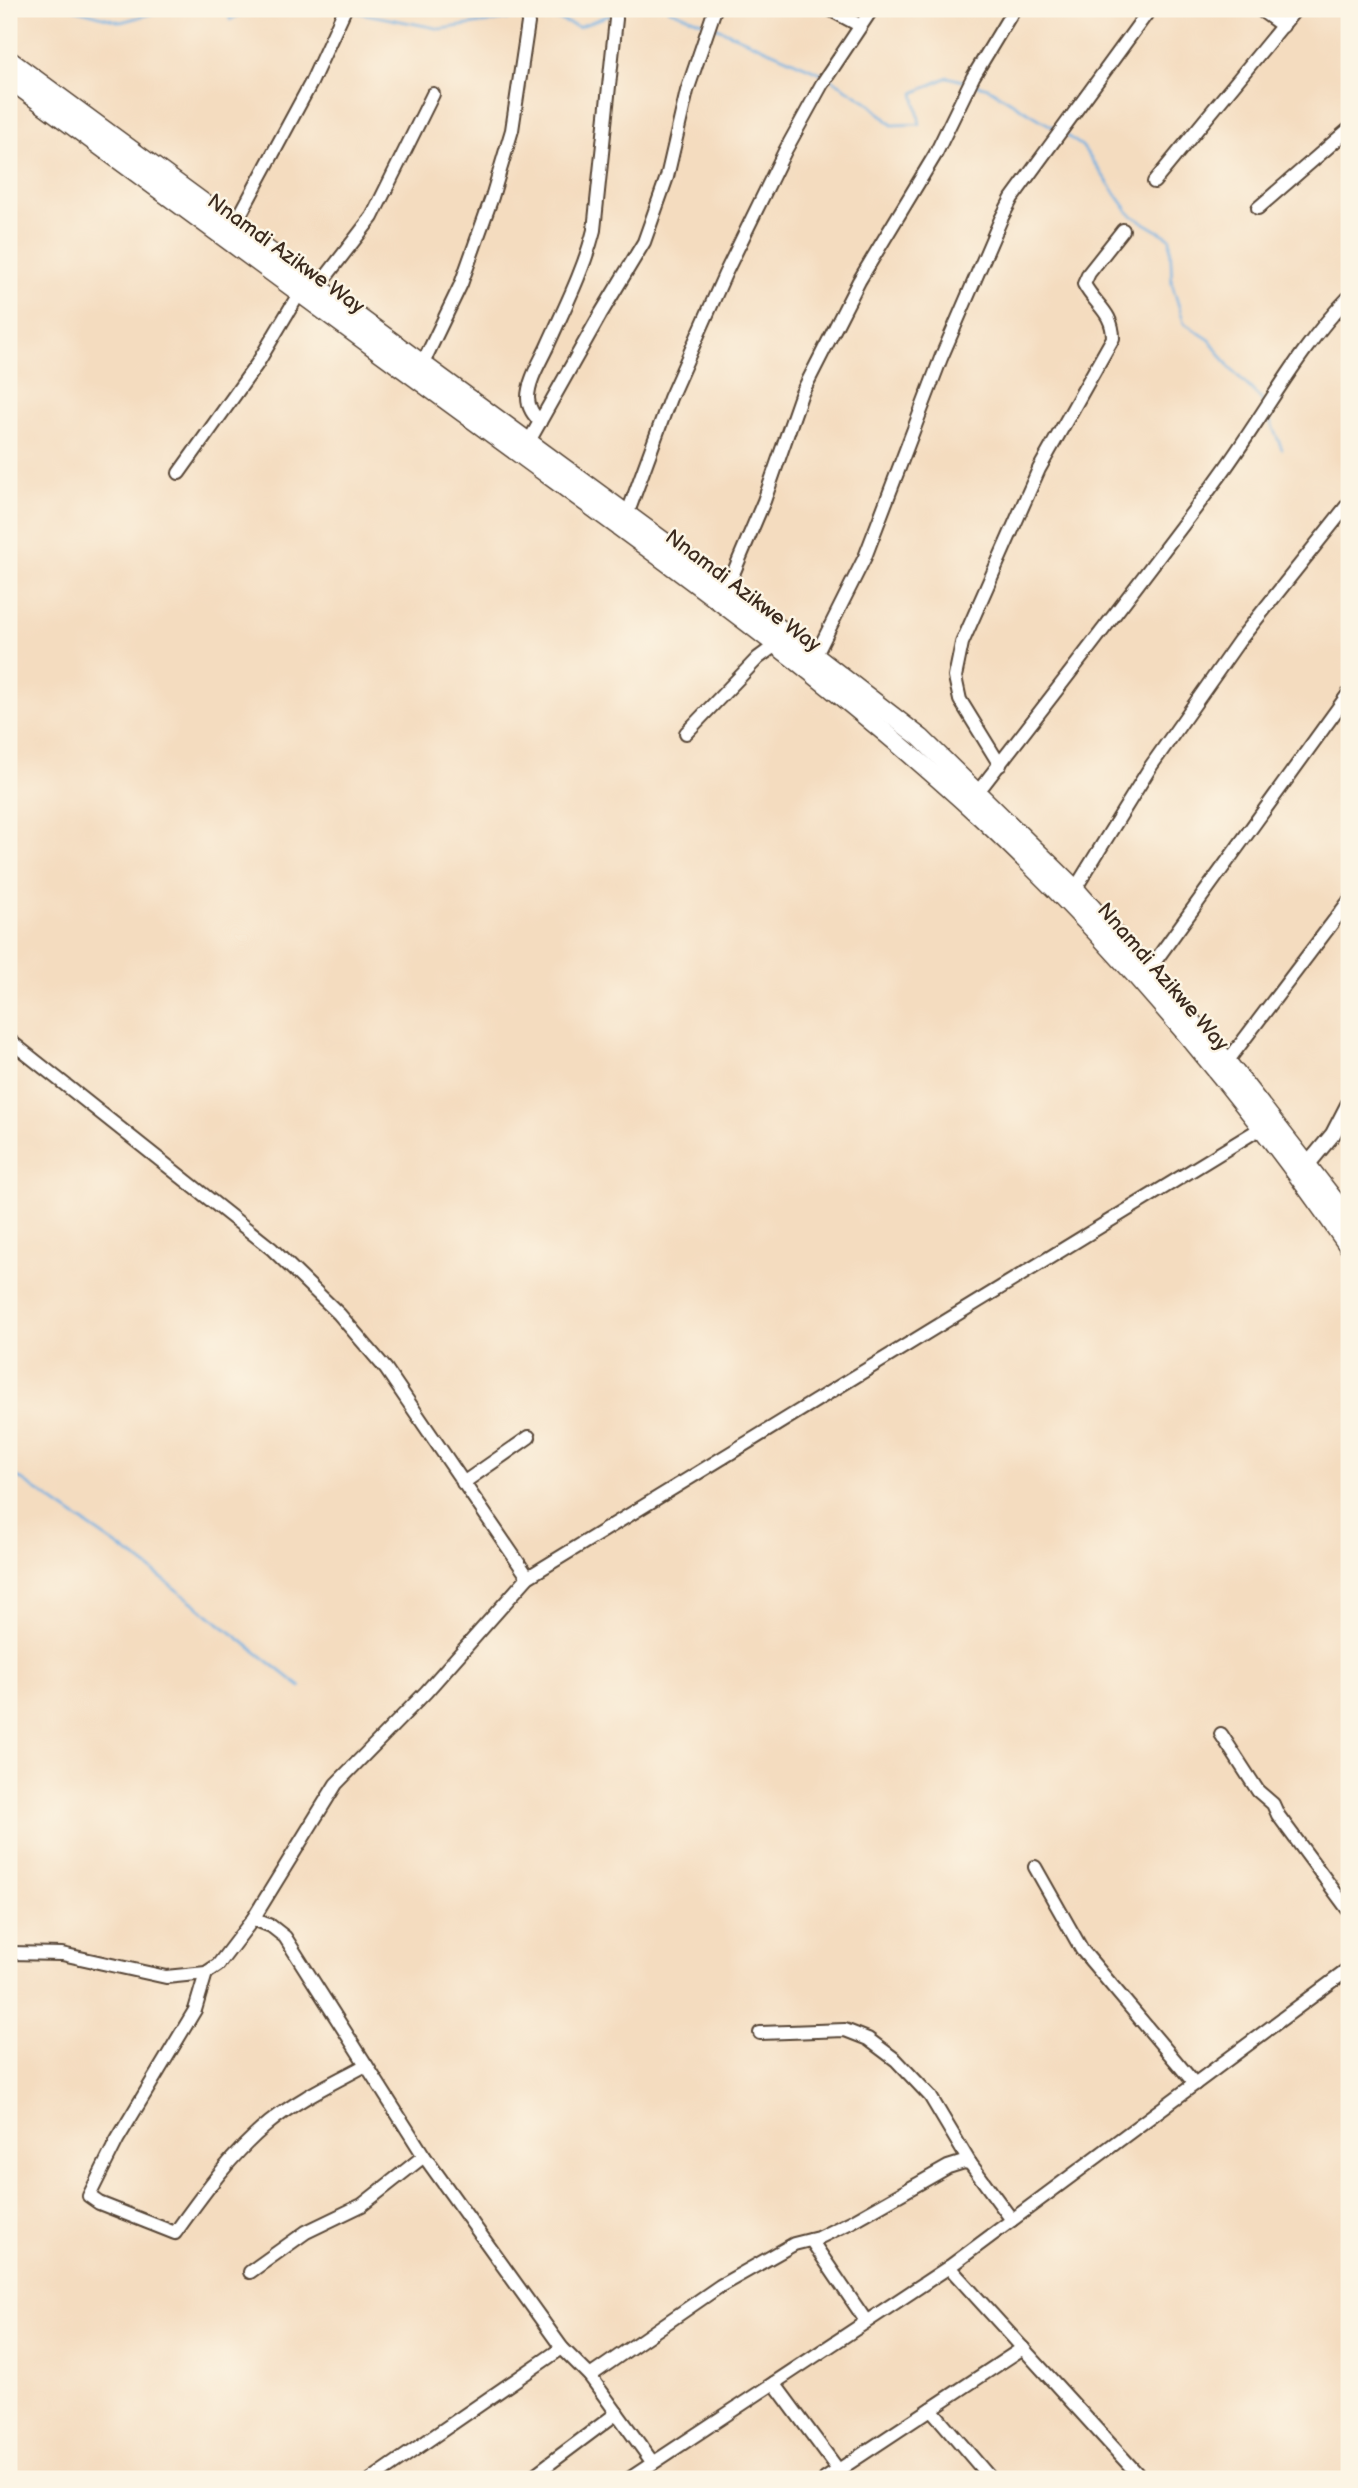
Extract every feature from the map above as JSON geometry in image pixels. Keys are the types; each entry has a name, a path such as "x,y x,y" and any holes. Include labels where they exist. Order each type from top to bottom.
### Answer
{"highway":[{"name":"Nnamdi Azikwe Way","path":"9,61 727,588 921,738 1076,889 1227,1062 1349,1219"},
{"name":"Nnamdi Azikwe Way","path":"9,79 777,644 964,802 1056,892 1195,1045 1261,1128 1349,1247"}],"main road":[{"path":"1308,1164 1333,1134 1349,1103"}],"street":[{"path":"829,9 859,25"},
{"path":"627,515 670,398 725,274 785,151 822,84 872,9"},
{"path":"727,588 764,501 802,395 859,281 935,155 971,82 1014,9"},
{"path":"816,655 865,557 941,358 1001,219 1013,198 1150,9"},
{"path":"1259,9 1283,26"},
{"path":"1154,182 1296,9"},
{"path":"234,226 311,83 344,12"},
{"path":"528,443 644,242 667,177 687,91 713,13"},
{"path":"540,422 530,409 528,398 531,383 569,300 594,230 616,14"},
{"path":"422,365 461,284 492,197 512,130 528,23"},
{"path":"318,287 372,217 433,94"},
{"path":"1258,208 1349,128"},
{"path":"1000,765 960,701 954,677 962,643 1039,469 1113,338 1113,326 1109,316 1084,284 1089,273 1123,230"},
{"path":"179,473 257,364 300,292"},
{"path":"977,793 1216,481 1328,318 1349,297"},
{"path":"1076,889 1151,766 1239,641 1349,503"},
{"path":"686,733 758,658 777,644"},
{"path":"1148,971 1349,693"},
{"path":"1227,1062 1349,901"},
{"path":"9,1040 281,1258 339,1314 386,1369 528,1577"},
{"path":"9,1952 62,1954 166,1977 206,1973 218,1965 253,1919 336,1784 426,1692 528,1577 1261,1128"},
{"path":"463,1482 529,1437"},
{"path":"1221,1734 1258,1791 1273,1804 1278,1815 1349,1912"},
{"path":"1035,1867 1082,1950 1195,2084"},
{"path":"253,1919 271,1926 285,1937 424,2156 562,2348 590,2376 653,2463"},
{"path":"628,2479 949,2267 1349,1969"},
{"path":"206,1973 195,2010 92,2187 89,2196 99,2203 175,2233 232,2158 269,2122 309,2095 366,2065"},
{"path":"760,2033 845,2030 868,2039 896,2060 930,2096 970,2163 1012,2220"},
{"path":"250,2272 306,2232 362,2205 424,2156"},
{"path":"590,2376 720,2286 794,2244 811,2240 851,2222 948,2167 970,2163"},
{"path":"811,2240 866,2321"},
{"path":"949,2267 1135,2477"},
{"path":"372,2479 562,2348"},
{"path":"825,2479 841,2475 1023,2348"},
{"path":"774,2383 841,2475"},
{"path":"932,2409 991,2479"},
{"path":"529,2479 617,2413"}],"waterway":[{"path":"74,9 121,22 169,9"},
{"path":"228,9 230,20 251,9"},
{"path":"668,9 707,24"},
{"path":"350,11 441,29 543,14 578,27 612,14"},
{"path":"713,26 823,74"},
{"path":"831,79 868,102 892,125 920,124 914,93 948,77 966,82"},
{"path":"973,84 988,88 1056,129"},
{"path":"1064,134 1082,146 1131,215 1170,238 1172,284 1184,323 1210,340 1230,368 1263,404"},
{"path":"1267,414 1282,449"},
{"path":"9,1471 141,1562 301,1687"}]}
